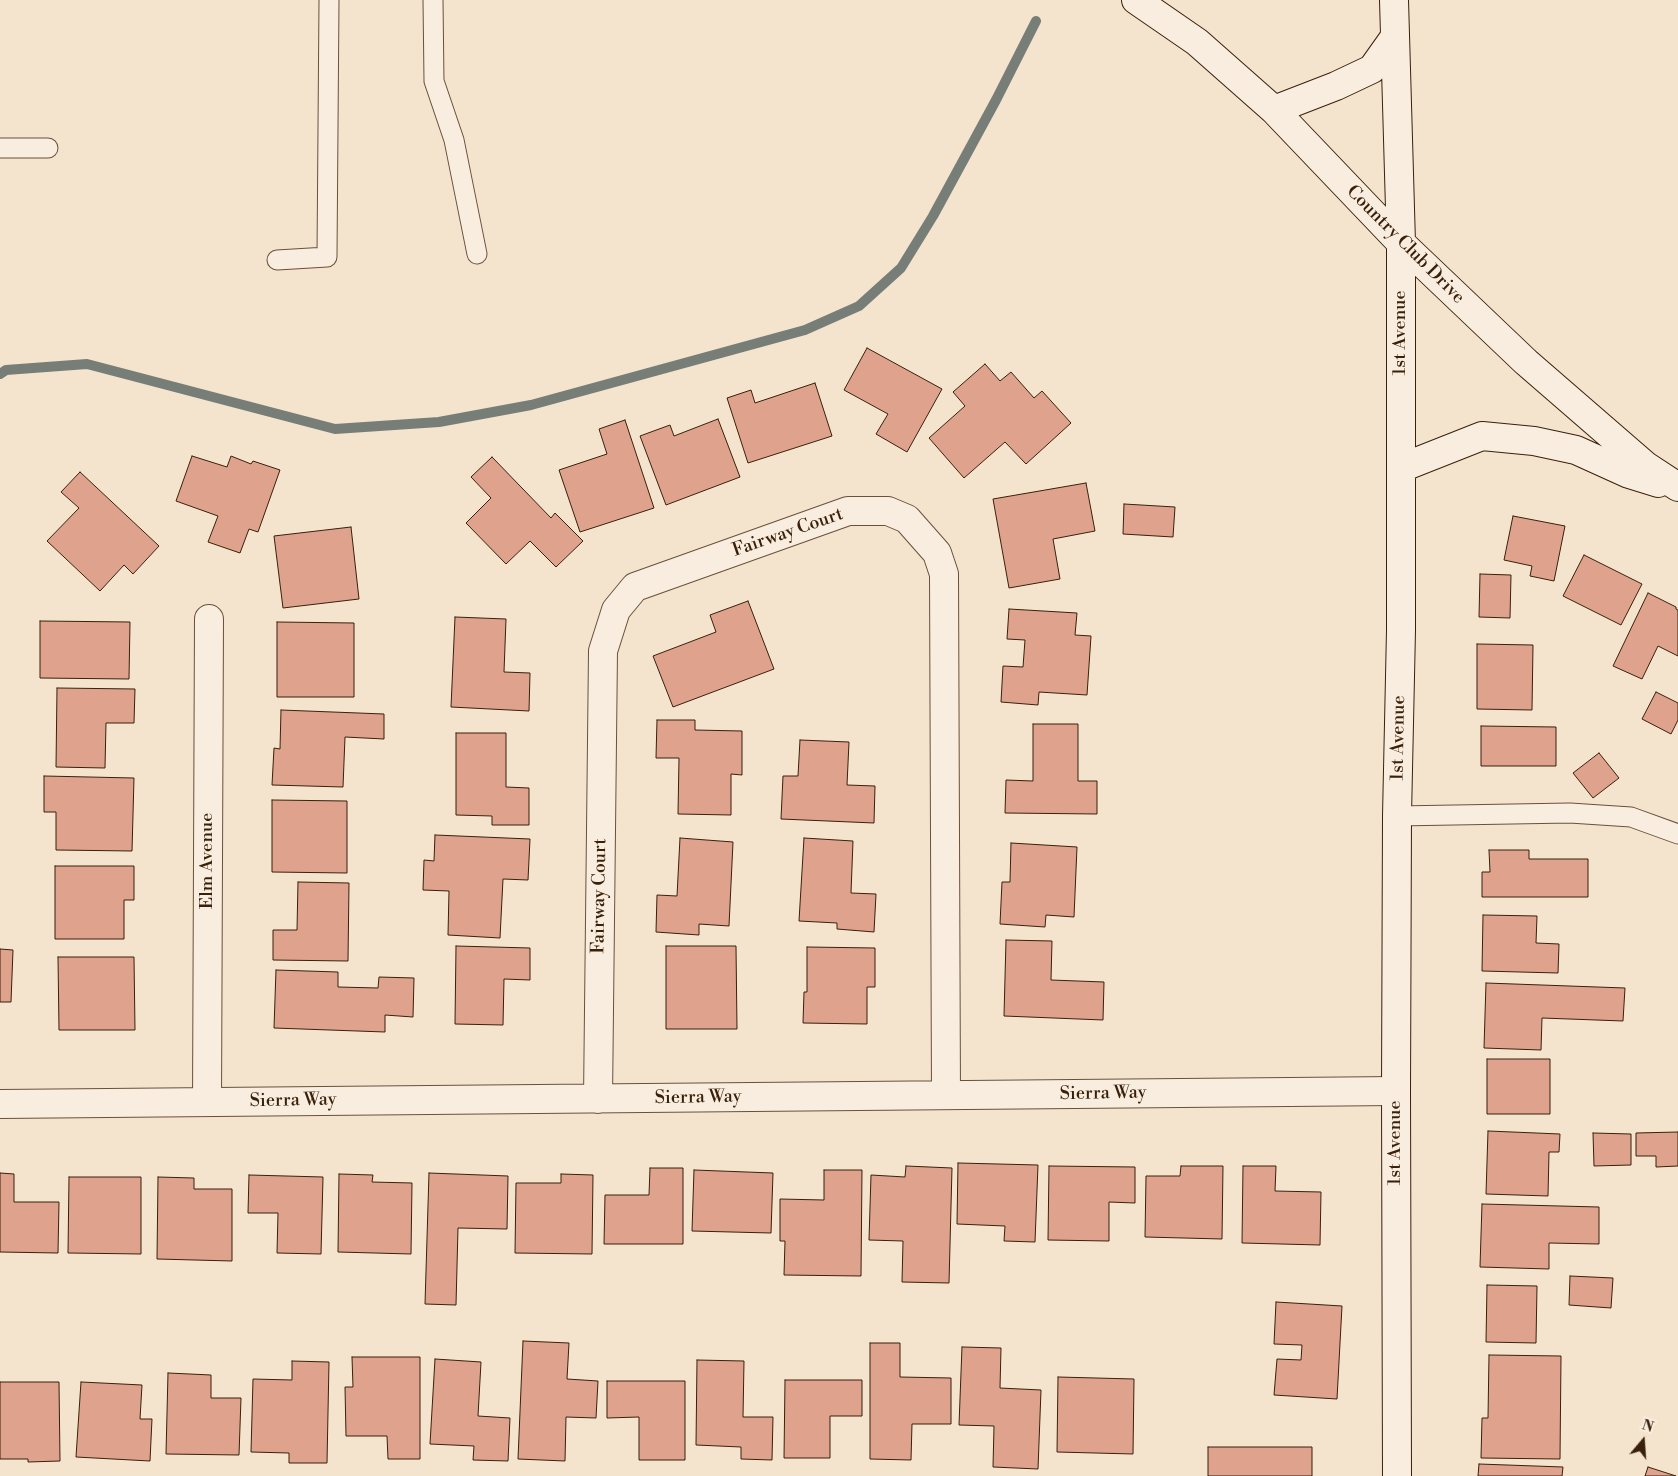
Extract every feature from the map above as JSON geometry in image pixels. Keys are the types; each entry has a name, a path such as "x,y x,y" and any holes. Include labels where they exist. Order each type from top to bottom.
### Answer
{"street":[{"name":"Country Club Drive","path":"1136,0 1197,42 1274,110 1401,243 1526,362 1646,466 1678,488"},
{"name":"1st Avenue","path":"1394,0 1401,243 1401,630 1397,816 1396,1091 1397,1476"},
{"path":"1274,110 1336,86 1372,69 1394,38"},
{"name":"Country Club Drive","path":"1401,468 1482,436 1534,441 1576,450 1629,474 1678,488"},
{"name":"Fairway Court","path":"598,1099 603,650 616,610 634,588 848,511 888,511 907,520 937,553 944,574 946,1096"},
{"name":"Elm Avenue","path":"207,1102 209,620"},
{"name":"Sierra Way","path":"0,1104 1396,1091"}],"lane":[{"path":"277,260 326,257 329,0"},
{"path":"433,0 434,81 454,140 477,254"},
{"path":"0,148 48,148"},
{"path":"1397,816 1570,813 1630,817 1678,834"}],"building":[{"path":"867,348 942,389 907,452 876,434 888,414 844,390"},
{"path":"985,364 1000,381 1011,372 1034,398 1042,391 1071,423 1026,464 1005,442 964,478 929,438 965,406 953,392"},
{"path":"815,383 832,436 748,463 727,398 751,390 755,403"},
{"path":"718,419 740,477 666,505 640,436 670,425 674,436"},
{"path":"625,420 654,508 580,532 559,470 607,454 599,429"},
{"path":"192,456 227,467 231,456 251,464 253,461 280,470 258,532 249,529 240,553 208,542 218,516 176,501"},
{"path":"492,457 551,518 555,513 583,541 556,567 530,541 506,564 466,523 491,498 471,477"},
{"path":"80,472 159,546 133,574 124,565 100,591 47,541 79,508 61,492"},
{"path":"1086,483 1095,531 1053,539 1060,579 1009,588 993,499"},
{"path":"1124,504 1175,507 1173,537 1123,534"},
{"path":"1513,516 1565,526 1554,581 1530,576 1532,566 1504,560"},
{"path":"351,527 359,599 283,608 274,536"},
{"path":"1584,555 1642,584 1621,625 1563,596"},
{"path":"1480,574 1511,575 1510,618 1479,617"},
{"path":"1648,593 1676,607 1678,610 1678,656 1658,646 1642,679 1613,666"},
{"path":"748,601 774,669 673,707 653,656 716,632 710,615"},
{"path":"1009,609 1077,613 1075,635 1091,636 1087,695 1039,692 1038,705 1001,702 1003,666 1023,667 1025,640 1007,639"},
{"path":"455,617 506,619 504,672 530,673 529,711 451,707"},
{"path":"40,621 130,622 129,679 40,678"},
{"path":"277,622 354,623 354,697 277,697"},
{"path":"1477,644 1533,645 1532,710 1477,709"},
{"path":"57,688 135,689 134,723 106,723 105,768 56,767"},
{"path":"1656,692 1678,703 1678,720 1671,734 1642,719"},
{"path":"281,710 384,714 384,739 345,737 343,787 272,785 274,748 280,749"},
{"path":"657,720 695,720 695,730 742,731 742,775 731,774 731,815 678,814 679,758 656,758"},
{"path":"1033,724 1078,724 1078,781 1097,781 1097,814 1005,813 1006,780 1033,781"},
{"path":"1481,726 1556,727 1556,766 1481,766"},
{"path":"456,733 506,733 506,787 529,788 529,825 492,825 492,816 456,815"},
{"path":"800,740 849,742 847,785 875,786 874,823 781,819 783,776 798,776"},
{"path":"1599,753 1619,778 1593,798 1573,773"},
{"path":"44,776 134,778 132,851 56,850 56,812 44,812"},
{"path":"272,800 347,801 347,873 272,872"},
{"path":"435,835 530,839 528,880 503,879 500,938 448,935 449,891 423,890 424,860 434,861"},
{"path":"680,838 733,842 729,926 699,924 699,935 656,932 657,895 677,896"},
{"path":"804,838 853,841 851,893 876,894 874,932 837,929 837,923 799,921"},
{"path":"1011,843 1077,847 1074,917 1046,915 1045,927 1000,924 1002,882 1010,882"},
{"path":"1489,850 1529,850 1529,859 1588,859 1588,897 1482,897 1482,872 1490,872"},
{"path":"55,866 134,866 134,900 124,900 124,939 55,939"},
{"path":"298,882 349,883 348,961 273,960 273,930 297,930"},
{"path":"1483,915 1537,916 1536,943 1559,944 1558,973 1482,971"},
{"path":"1006,940 1052,941 1051,980 1104,982 1103,1020 1004,1016"},
{"path":"456,946 530,948 530,980 504,979 503,1025 455,1024"},
{"path":"666,946 736,946 737,1029 666,1029"},
{"path":"807,947 875,948 875,987 867,987 867,1024 803,1023 804,992 807,992"},
{"path":"0,949 13,950 11,1002 0,1002"},
{"path":"58,957 134,957 135,1030 59,1030"},
{"path":"276,970 338,972 338,987 378,988 379,977 414,978 413,1017 385,1015 385,1032 274,1028"},
{"path":"1486,983 1625,988 1623,1021 1542,1018 1541,1050 1484,1048"},
{"path":"1487,1059 1550,1059 1550,1114 1487,1114"},
{"path":"1488,1131 1560,1134 1559,1152 1549,1152 1548,1196 1486,1194"},
{"path":"1678,1132 1678,1166 1656,1167 1656,1156 1636,1156 1636,1133"},
{"path":"1593,1133 1631,1134 1631,1165 1594,1166"},
{"path":"958,1163 1038,1165 1035,1242 1004,1241 1005,1226 957,1224"},
{"path":"906,1166 952,1168 949,1283 902,1282 903,1241 869,1240 871,1175 905,1177"},
{"path":"1049,1166 1135,1167 1135,1203 1109,1202 1109,1241 1048,1240"},
{"path":"1181,1166 1223,1166 1222,1239 1145,1237 1146,1176 1180,1176"},
{"path":"1243,1166 1276,1166 1275,1191 1321,1192 1320,1245 1242,1243"},
{"path":"650,1168 683,1168 683,1244 604,1244 605,1195 649,1195"},
{"path":"694,1170 773,1173 771,1233 692,1231"},
{"path":"824,1170 862,1170 861,1276 784,1275 785,1241 780,1241 780,1199 824,1200"},
{"path":"0,1173 14,1174 14,1202 59,1202 58,1253 0,1252"},
{"path":"429,1173 508,1176 507,1229 458,1228 456,1305 425,1304"},
{"path":"339,1174 373,1175 372,1182 412,1183 411,1254 338,1252"},
{"path":"561,1174 593,1175 592,1254 515,1253 516,1183 561,1183"},
{"path":"249,1175 323,1177 321,1254 277,1253 278,1213 248,1213"},
{"path":"69,1177 141,1177 141,1254 68,1253"},
{"path":"158,1177 194,1178 194,1189 232,1189 232,1261 157,1259"},
{"path":"1482,1204 1599,1207 1599,1244 1549,1243 1549,1269 1480,1267"},
{"path":"1570,1276 1613,1278 1611,1308 1569,1305"},
{"path":"1487,1285 1537,1286 1536,1343 1486,1342"},
{"path":"1276,1302 1342,1306 1337,1399 1274,1395 1277,1359 1301,1360 1302,1345 1274,1344"},
{"path":"523,1341 569,1343 567,1379 598,1381 596,1418 566,1417 565,1461 518,1459"},
{"path":"870,1343 900,1343 900,1377 951,1378 951,1424 912,1424 911,1460 870,1459"},
{"path":"962,1347 1001,1348 1000,1388 1041,1390 1038,1469 993,1467 994,1426 959,1425"},
{"path":"1489,1355 1561,1356 1560,1459 1481,1458 1482,1418 1488,1418"},
{"path":"352,1357 420,1357 420,1459 388,1459 387,1436 346,1436 345,1387 353,1387"},
{"path":"435,1359 481,1362 478,1416 510,1418 508,1461 473,1460 474,1446 430,1444"},
{"path":"697,1360 744,1361 743,1417 773,1417 772,1460 741,1459 741,1447 696,1445"},
{"path":"292,1361 329,1362 327,1463 289,1463 289,1453 251,1452 253,1379 292,1380"},
{"path":"168,1373 211,1375 211,1398 241,1398 239,1455 166,1454"},
{"path":"1058,1377 1134,1379 1133,1454 1057,1452"},
{"path":"785,1380 862,1380 862,1416 830,1416 830,1458 784,1458"},
{"path":"607,1381 685,1381 685,1460 639,1460 639,1417 607,1418"},
{"path":"0,1382 59,1382 60,1461 28,1462 28,1459 0,1459"},
{"path":"81,1382 142,1385 140,1419 152,1419 150,1461 76,1457"},
{"path":"1208,1447 1312,1447 1312,1476 1208,1476"},
{"path":"1479,1464 1563,1467 1562,1476 1478,1476"},
{"path":"1648,1467 1676,1476 1645,1476"}],"waterway":[{"path":"0,374 6,370 87,364 335,429 439,422 531,405 805,330 859,306 901,268 933,216 996,100 1036,21"}]}
